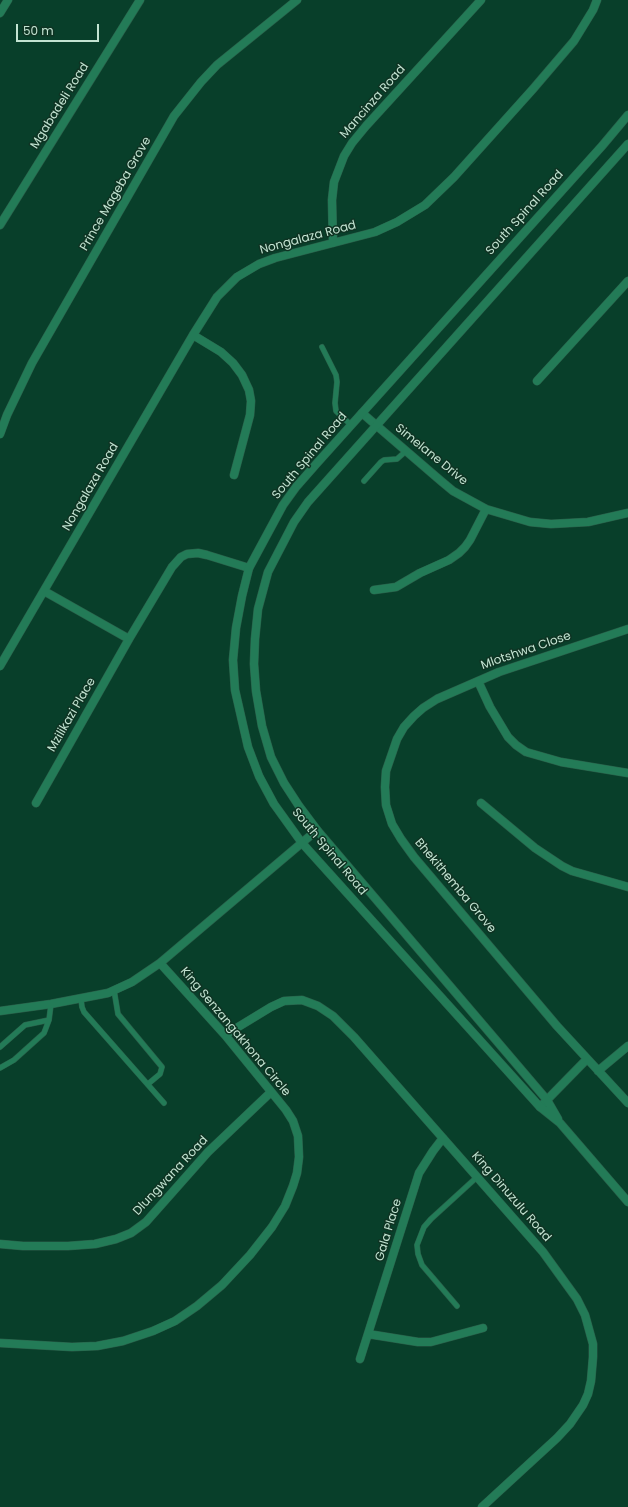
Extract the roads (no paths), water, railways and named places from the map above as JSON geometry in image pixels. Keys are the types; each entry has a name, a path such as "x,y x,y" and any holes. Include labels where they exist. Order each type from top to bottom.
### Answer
{"street":[{"path":"0,13 8,0"},
{"name":"Mgabadeli Road","path":"0,225 140,0"},
{"name":"Prince Mageba Grove","path":"0,434 7,415 32,363 174,116 196,88 217,65 297,0"},
{"name":"Mancinza Road","path":"333,243 332,200 334,182 344,156 352,143 366,126 481,0"},
{"name":"Nongalaza Road","path":"0,666 193,335 217,297 237,277 247,270 275,258 355,238 388,227 412,214 438,193 533,89 574,40 593,10 597,0"},
{"name":"South Spinal Road","path":"628,115 292,493 270,528 249,568 236,628 233,660 235,690 248,748 259,776 274,804 302,843 540,1107 560,1123 628,1202"},
{"name":"South Spinal Road","path":"560,1123 547,1100 317,830 299,806 284,783 271,757 262,726 256,691 254,664 258,609 268,572 294,522 308,502 628,144"},
{"path":"537,381 628,281"},
{"path":"193,335 221,352 233,363 242,375 249,390 251,401 250,415 234,475"},
{"name":"Simelane Drive","path":"362,413 441,482 453,491 486,509 530,522 551,524 588,522 612,518 628,513"},
{"path":"374,590 396,587 420,573 449,560 459,553 470,540 486,509"},
{"name":"Mzilikazi Place","path":"36,803 129,639 172,567 181,557 187,554 198,553 249,568"},
{"path":"44,591 129,639"},
{"name":"Mlotshwa Close","path":"628,628 499,672 478,681 490,707 508,737 526,752 561,762 628,773"},
{"name":"Bhekithemba Grove","path":"478,681 437,699 414,716 404,727 391,753 386,771 386,805 392,824 414,857 557,1026 628,1103"},
{"path":"481,803 535,848 562,866 572,871 628,888"},
{"path":"0,1011 81,999 114,990 132,982 160,963 317,830"},
{"name":"King Senzangakhona Circle","path":"0,1342 72,1347 97,1346 123,1341 153,1331 175,1321 197,1306 222,1285 250,1255 272,1227 285,1206 297,1173 299,1156 298,1136 293,1121 225,1035 160,963"},
{"name":"King Dinuzulu Road","path":"225,1035 271,1007 284,1001 302,1000 318,1006 333,1016 354,1037 543,1252 577,1299 585,1315 593,1344 591,1381 588,1394 583,1405 570,1424 504,1488 482,1507"},
{"path":"598,1071 628,1046"},
{"path":"540,1107 587,1059"},
{"name":"Dlungwana Road","path":"0,1244 23,1246 68,1246 94,1244 116,1239 131,1233 146,1222 208,1152 271,1092"},
{"name":"Gala Place","path":"360,1359 419,1173 433,1150 443,1138"},
{"path":"368,1334 418,1342 431,1342 483,1328"}],"lane":[{"path":"322,347 336,375 336,411 351,425"},
{"path":"364,481 381,462 384,460 397,459 406,451"},
{"path":"114,990 118,1014 162,1067 160,1074 148,1084"},
{"path":"81,999 84,1012 164,1103"},
{"path":"0,1068 14,1060 41,1036 49,1020 51,1004"},
{"path":"0,1047 25,1025 49,1020"},
{"path":"457,1306 422,1265 418,1254 417,1245 424,1227 431,1219 477,1177"}]}
